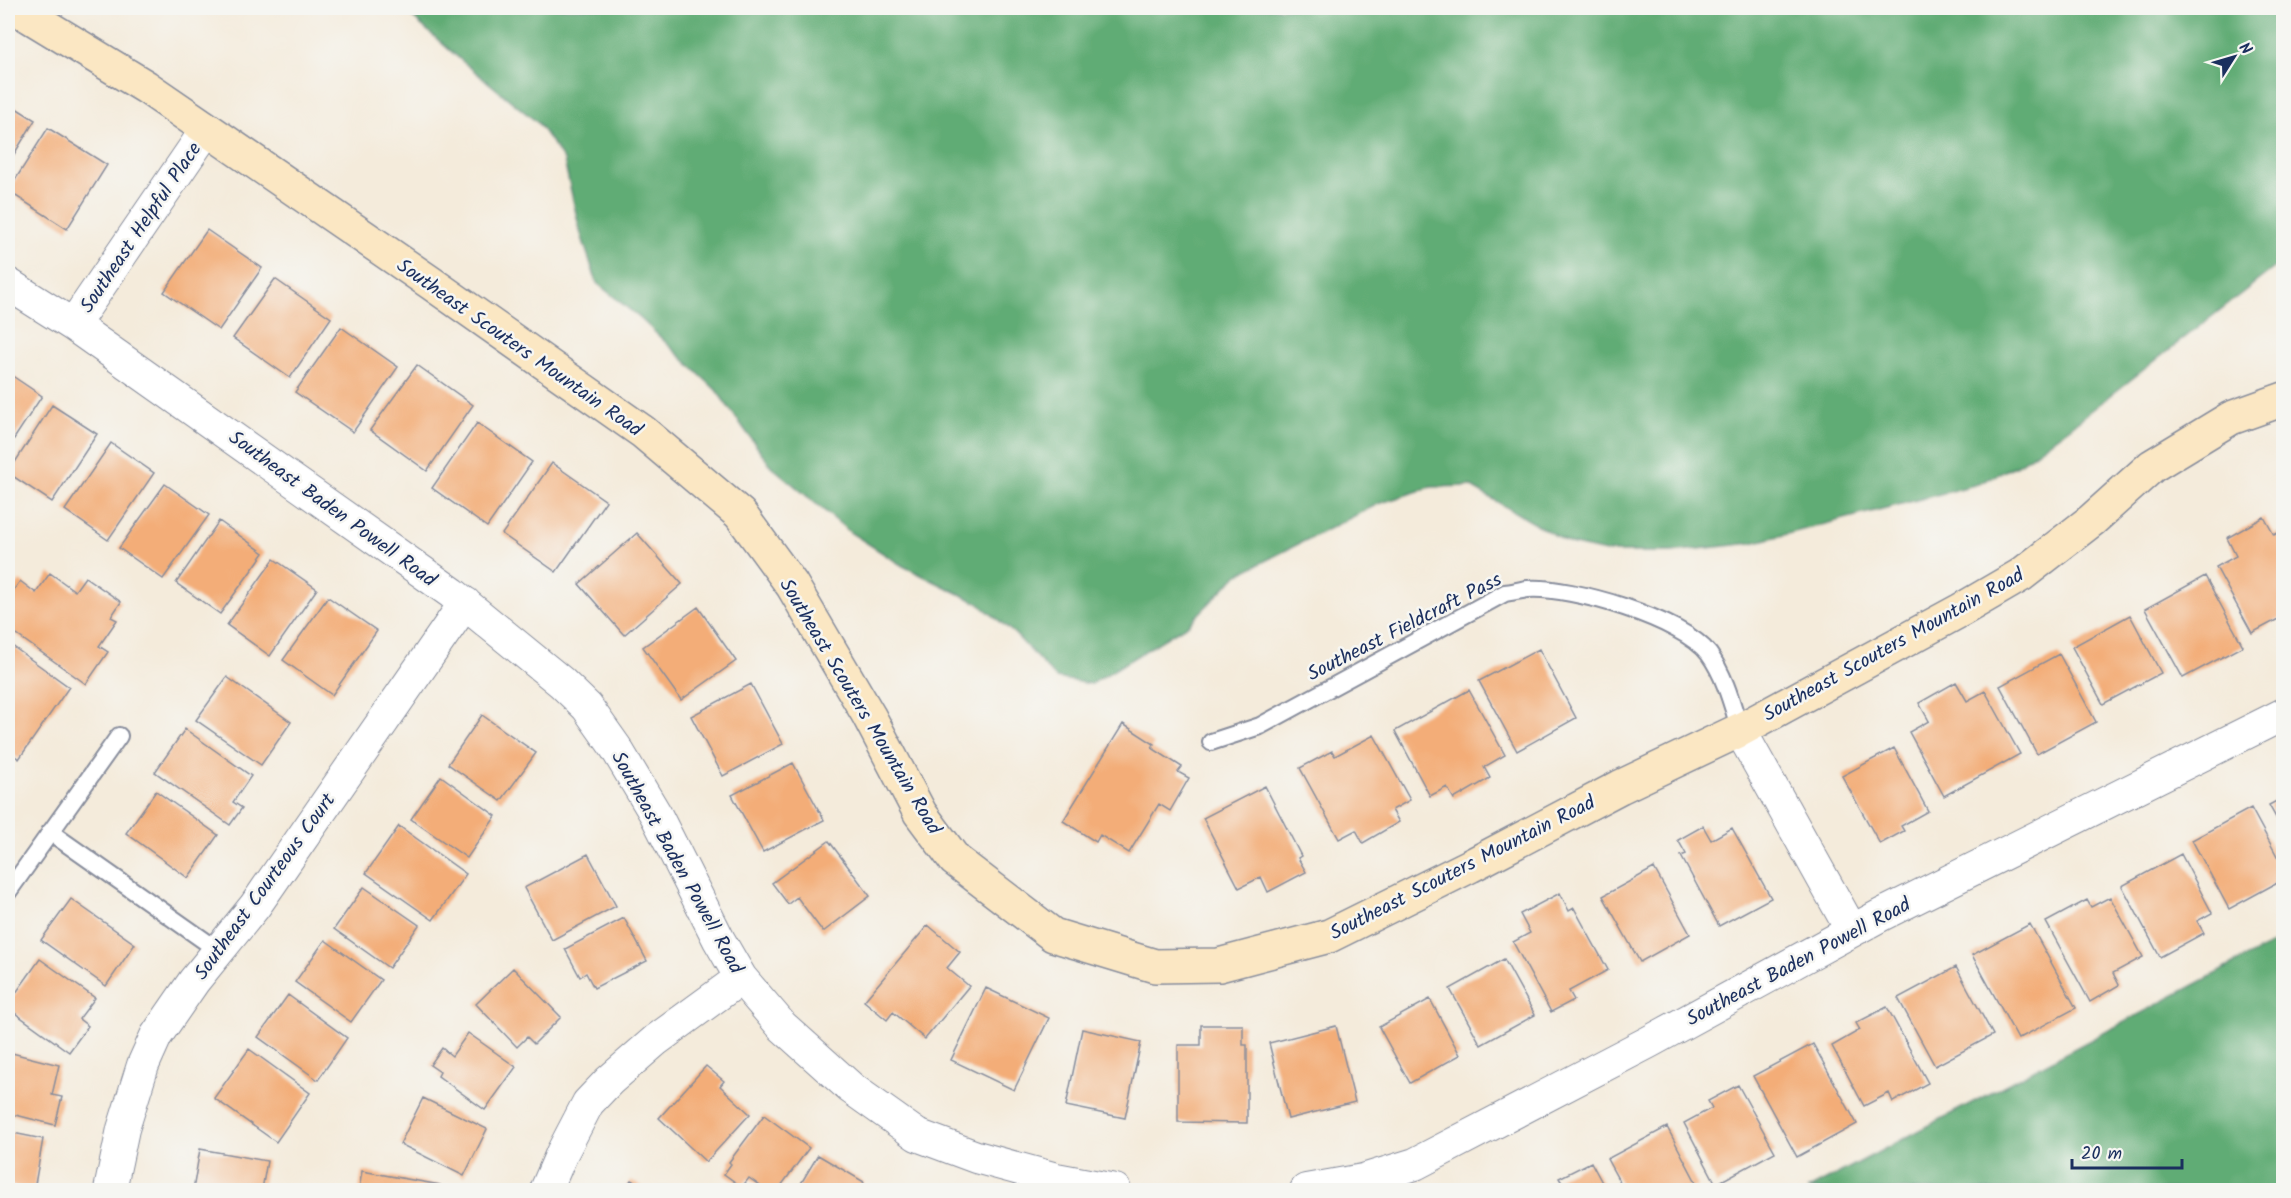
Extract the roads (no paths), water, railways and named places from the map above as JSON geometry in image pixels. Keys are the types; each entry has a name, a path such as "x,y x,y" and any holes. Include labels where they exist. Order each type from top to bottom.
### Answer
{"street":[{"name":"Southeast Scouters Mountain Road","path":"16,8 146,87 643,432 740,514 792,585 869,716 920,813 955,860 1053,935 1155,966 1219,965 1329,936 1470,866 1620,787 1740,730 1961,610 2021,575 2092,520 2152,466 2231,418 2283,399"},
{"name":"Southeast Helpful Place","path":"73,325 207,129"},
{"name":"Southeast Baden Powell Road","path":"8,284 73,325 279,469 465,603 561,682 587,707 616,748 656,815 719,940 741,978 782,1026 851,1088 917,1135 976,1157 1056,1179 1115,1191"},
{"name":"Southeast Courteous Court","path":"110,1191 117,1151 143,1065 156,1036 194,981 255,906 465,603"},
{"name":"Southeast Baden Powell Road","path":"1306,1191 1363,1180 1415,1164 1649,1042 1852,931 2283,714"},
{"path":"1740,730 1852,931"},
{"path":"546,1191 562,1153 588,1103 609,1081 656,1040 741,978"}],"lane":[{"name":"Southeast Fieldcraft Pass","path":"1210,742 1260,726 1495,599 1505,594 1529,589 1574,593 1669,624 1692,637 1709,654 1728,689 1740,730"},
{"path":"8,892 120,736"},
{"path":"50,832 219,951"}]}
